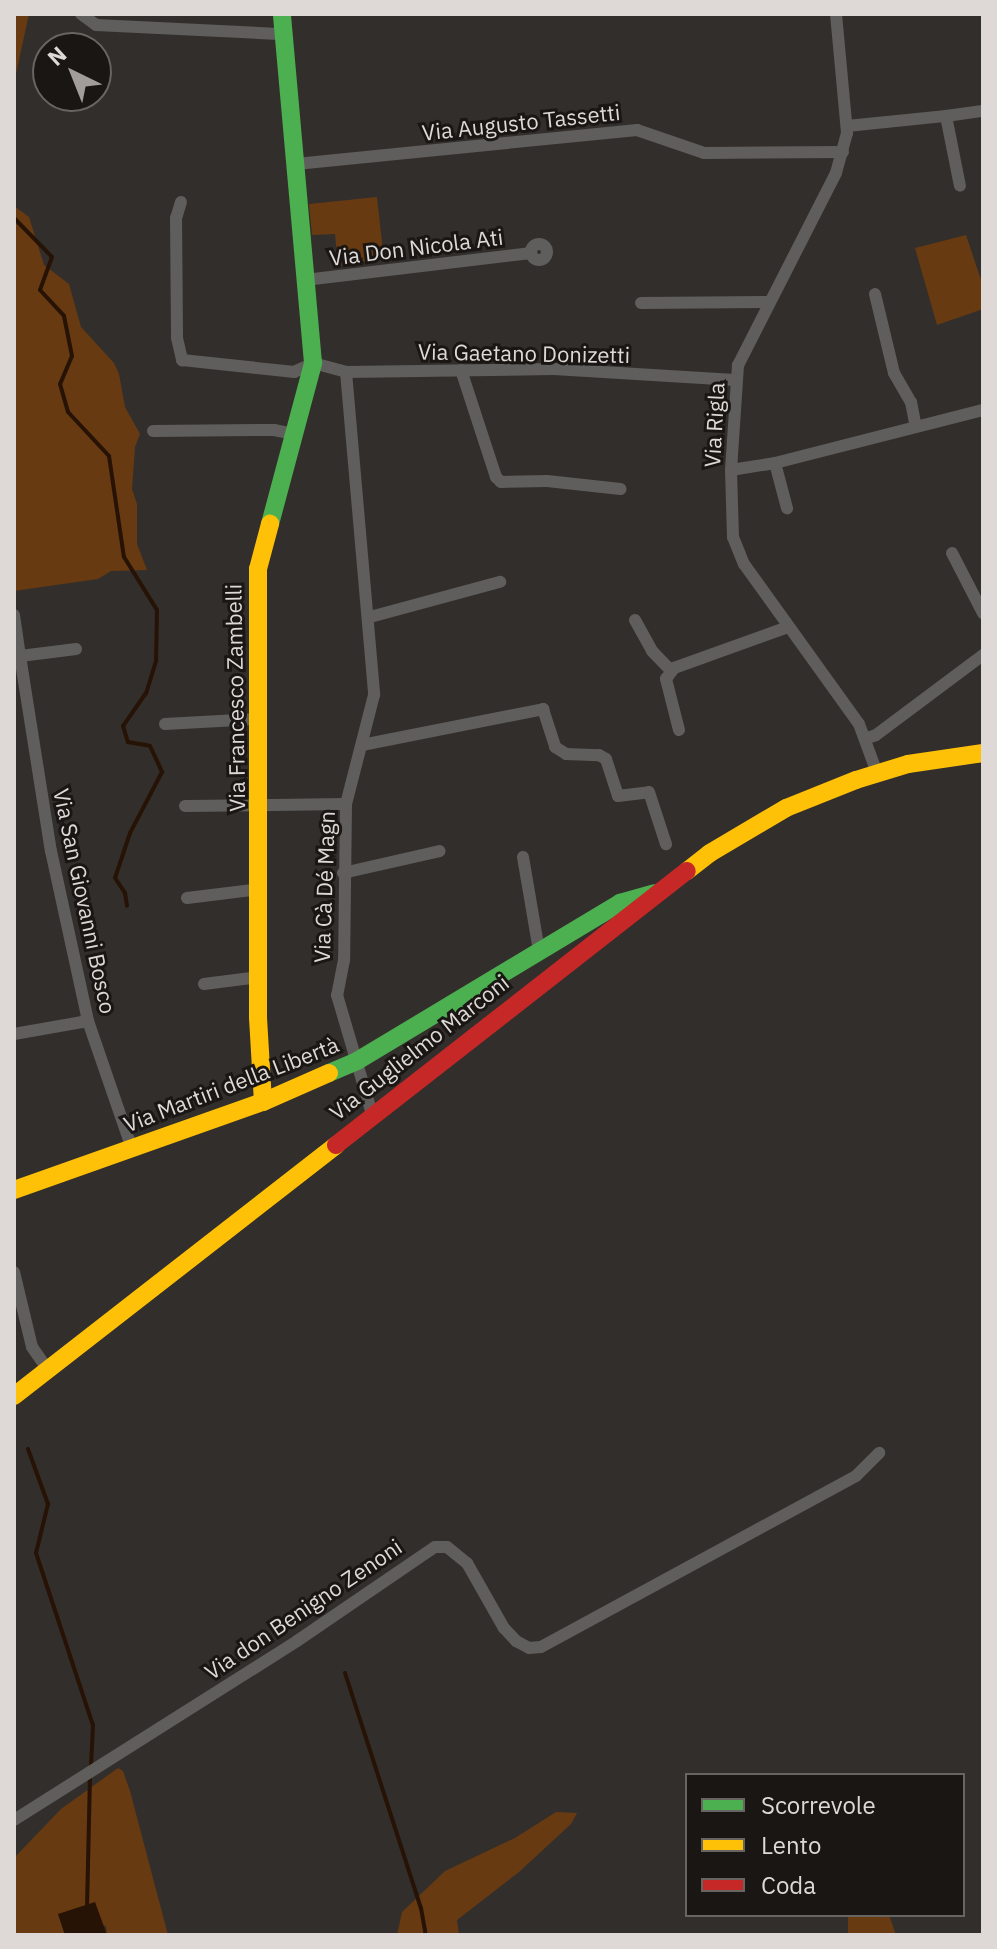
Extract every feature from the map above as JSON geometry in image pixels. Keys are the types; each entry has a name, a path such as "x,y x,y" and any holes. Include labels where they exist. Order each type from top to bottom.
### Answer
{"main road":[{"name":"Via Francesco Zambelli","path":"263,1102 259,977 258,569 313,363 282,14"},
{"name":"Via Guglielmo Marconi","path":"14,1396 605,931 730,839 786,808 877,773 934,759 983,753"},
{"name":"Via Martiri della Libertà","path":"14,1190 263,1102 357,1061 620,903 654,893"},
{"path":"578,928 595,926 605,931"}],"street":[{"path":"81,14 96,25 283,34"},
{"name":"Via Rigla","path":"836,14 847,126 843,152 745,346 735,380 731,470 733,537 738,552 867,738 877,773"},
{"path":"847,126 983,111"},
{"path":"946,116 960,186"},
{"name":"Via Augusto Tassetti","path":"296,164 637,130 704,153 843,152"},
{"path":"181,202 176,218 176,263 177,338 182,360 294,372 313,363"},
{"name":"Via Don Nicola Ati","path":"305,280 531,253"},
{"path":"875,294 894,373 911,402 916,427"},
{"path":"641,303 768,302"},
{"name":"Via Gaetano Donizetti","path":"313,363 346,372 554,369 735,380"},
{"path":"461,370 496,477 501,482 547,481 621,489"},
{"name":"Via Cà Dé Magn","path":"346,372 370,617 374,695 346,804 344,960 337,995 372,1114"},
{"path":"731,470 775,463 983,410"},
{"path":"153,431 274,430 294,434"},
{"path":"775,463 787,508"},
{"path":"952,553 983,613"},
{"path":"370,617 500,582"},
{"name":"Via San Giovanni Bosco","path":"14,615 17,656 51,851 88,1021 132,1149"},
{"path":"635,620 652,651 671,671"},
{"path":"679,730 666,679 671,671 788,627"},
{"path":"17,656 76,649"},
{"path":"867,738 876,735 983,655"},
{"path":"362,745 543,709 555,747 566,754 599,755 606,759 613,791 618,796 649,792 666,844"},
{"path":"165,724 258,719"},
{"path":"185,806 346,804"},
{"path":"343,873 440,851"},
{"path":"523,857 539,951"},
{"path":"187,898 260,889"},
{"path":"204,984 259,977"},
{"path":"20,1033 88,1021"},
{"path":"15,1276 32,1347 48,1370"},
{"name":"Via don Benigno Zenoni","path":"14,1820 297,1641 435,1547 459,1553 504,1628 516,1641 529,1648 541,1647 856,1476 879,1453"}],"shaded area":[{"path":"14,14 29,14 14,83"},
{"path":"377,197 384,260 338,266 335,234 312,235 309,204"},
{"path":"14,206 29,217 44,265 69,284 81,327 114,363 119,374 125,407 140,434 135,447 132,489 137,504 137,544 147,570 111,571 98,579 14,591"},
{"path":"966,235 983,286 983,309 937,325 915,248"},
{"path":"118,1768 123,1771 130,1791 168,1935 107,1935 106,1926 58,1914 65,1935 14,1935 14,1858 61,1809"},
{"path":"556,1812 577,1813 571,1824 519,1872 457,1920 459,1935 397,1935 402,1912 445,1871 515,1838"},
{"path":"95,1902 107,1935 65,1935 58,1914"},
{"path":"848,1917 890,1917 896,1935 848,1935"}],"waterway":[{"path":"14,218 52,257 40,290 64,316 72,356 60,384 68,412 109,456 124,557 157,610 156,661 146,693 123,726 128,742 150,746 162,772 130,833 115,878 125,893 127,906"},
{"path":"28,1449 48,1504 36,1553 93,1725 91,1768"},
{"path":"345,1673 421,1908 426,1935"},
{"path":"87,1908 90,1777"}],"traffic: fast":[{"path":"270,524 313,363 282,14"},
{"path":"329,1073 357,1061 620,903 654,893"}],"traffic: slow":[{"path":"263,1102 258,1017 258,569 270,524"},
{"path":"687,871 710,853 786,808 856,780 908,764 983,753"},
{"path":"14,1190 263,1102 329,1073"},
{"path":"14,1396 336,1145"}],"traffic: jam":[{"path":"336,1145 687,871"}]}
